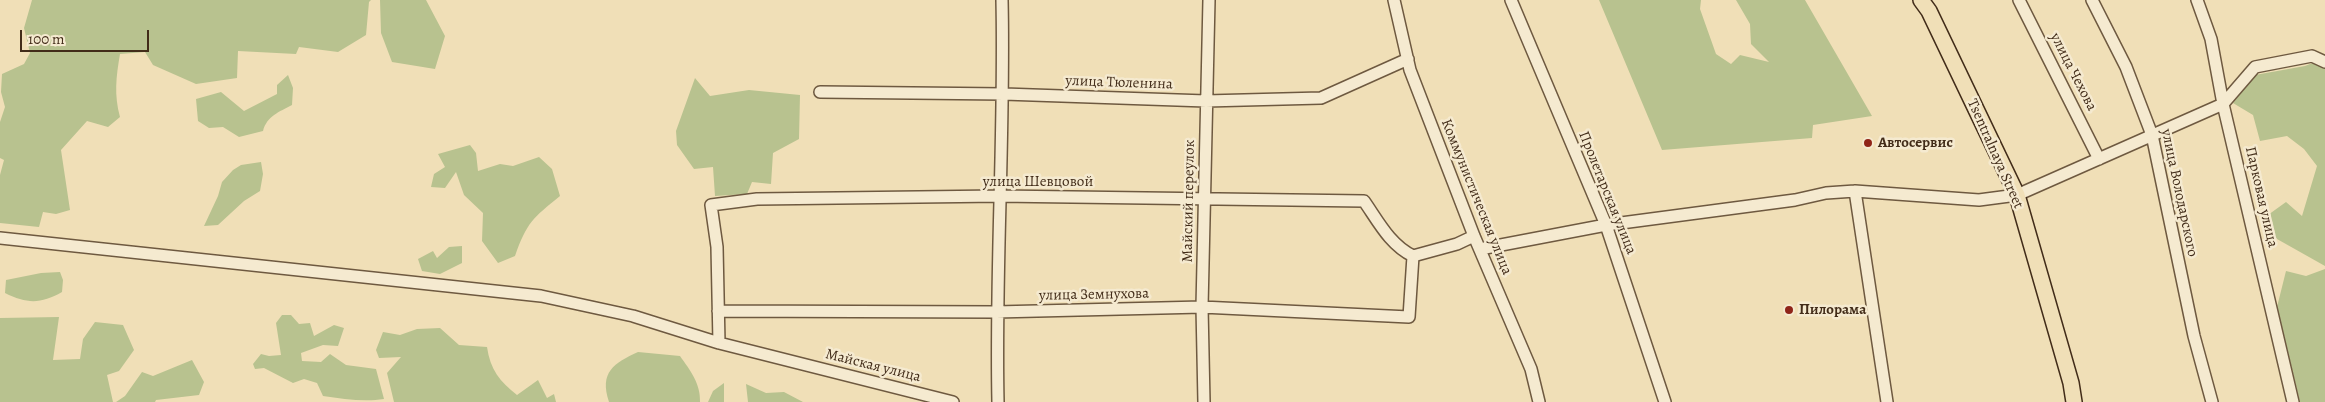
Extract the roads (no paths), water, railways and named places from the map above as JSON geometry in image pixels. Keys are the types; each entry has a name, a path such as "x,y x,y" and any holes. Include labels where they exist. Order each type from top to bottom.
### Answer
{"main road":[{"name":"Tsentralnaya Street","path":"1921,0 1929,11 2017,195 2071,383 2074,402"}],"street":[{"path":"998,402 996,312 1004,94 1002,0"},
{"name":"Майский переулок","path":"1204,402 1202,307 1209,0"},
{"name":"Коммунистическая улица","path":"1394,0 1408,59 1474,236 1531,369 1539,402"},
{"name":"Пролетарская улица","path":"1511,0 1606,225 1665,402"},
{"name":"улица Чехова","path":"2019,0 2099,159"},
{"name":"улица Володарского","path":"2092,0 2126,67 2152,135 2194,336 2212,402"},
{"name":"Парковая улица","path":"2197,0 2211,39 2223,104 2293,402"},
{"path":"1480,248 1606,225 1795,200 1826,192 1855,191 1979,200 2017,195 2223,104 2255,67 2312,56 2325,62"},
{"name":"улица Тюленина","path":"820,92 1004,94 1206,101 1321,98 1408,59"},
{"path":"1855,191 1887,402"},
{"name":"улица Шевцовой","path":"718,311 717,247 711,205 757,199 1000,196 1364,201 1401,250 1413,256"},
{"path":"1413,256 1457,244 1474,236"},
{"name":"Майская улица","path":"0,238 541,296 633,316 719,343 953,402"},
{"name":"улица Земнухова","path":"718,311 996,312 1202,307 1409,317 1413,256"},
{"path":"718,311 719,343"}],"place":[{"name":"Автосервис","path":"1868,143"},
{"name":"Пилорама","path":"1789,310"}]}
